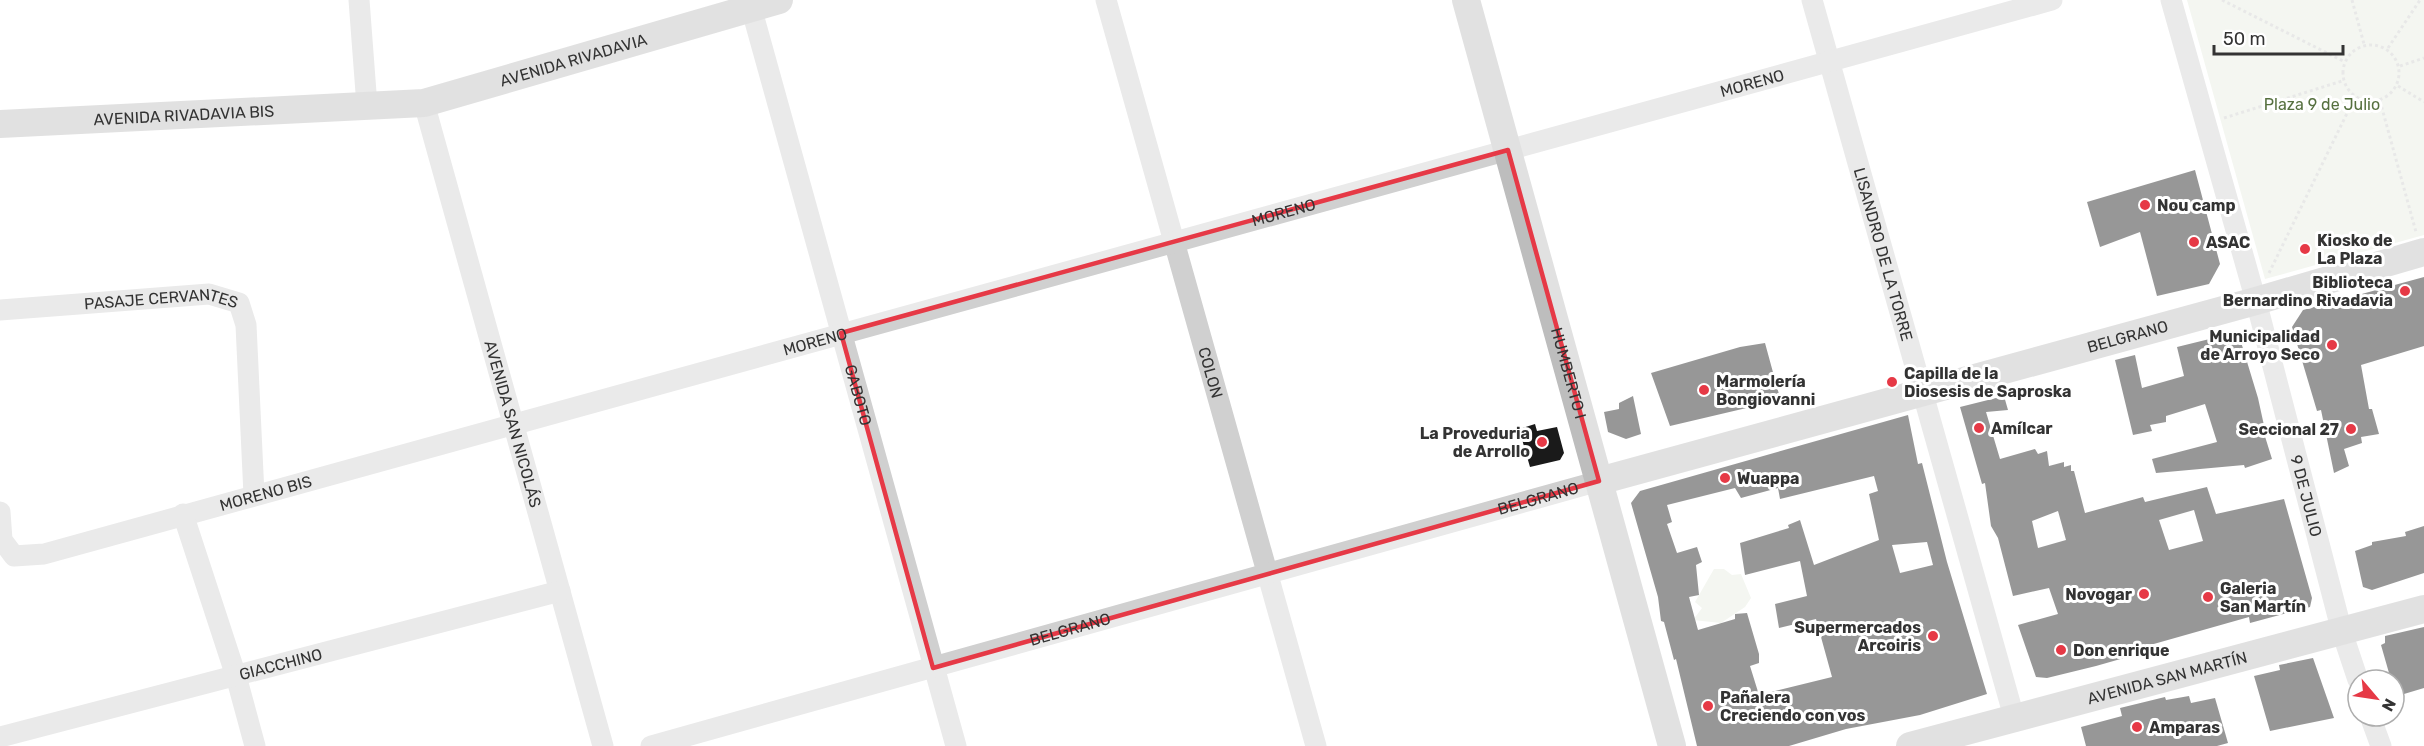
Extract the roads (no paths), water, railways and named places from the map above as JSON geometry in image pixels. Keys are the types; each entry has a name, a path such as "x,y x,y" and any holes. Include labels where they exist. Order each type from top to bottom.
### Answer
{"street":[{"path":"359,0 367,106"},
{"name":"AVENIDA RIVADAVIA","path":"367,106 424,103 750,4 779,0"},
{"name":"COLON","path":"1106,0 1316,746"},
{"name":"HUMBERTO I","path":"1466,0 1672,746"},
{"name":"LISANDRO DE LA TORRE","path":"1812,0 2014,717"},
{"name":"MORENO","path":"514,425 2052,0"},
{"name":"9 DE JULIO","path":"2171,0 2256,301 2342,632 2354,668"},
{"name":"GABOTO","path":"750,4 956,746"},
{"name":"AVENIDA SAN NICOLÁS","path":"424,103 603,746"},
{"name":"AVENIDA RIVADAVIA BIS","path":"0,124 367,106"},
{"name":"BELGRANO","path":"651,746 1599,481 2256,301 2423,252"},
{"name":"PASAJE CERVANTES","path":"0,310 209,294 239,303 246,325 254,495"},
{"name":"MORENO BIS","path":"0,512 2,540 14,556 44,554 514,425"},
{"path":"183,514 236,676 255,746"},
{"name":"GIACCHINO","path":"0,737 560,591"},
{"name":"AVENIDA SAN MARTÍN","path":"1910,746 2424,609"},
{"path":"2374,728 2380,746"}],"place":[{"name":"Nou camp","path":"2145,205"},
{"name":"ASAC","path":"2194,242"},
{"name":"Kiosko de La Plaza","path":"2305,249"},
{"name":"Biblioteca Bernardino Rivadavia","path":"2405,291"},
{"name":"Municipalidad de Arroyo Seco","path":"2332,345"},
{"name":"Capilla de la Diosesis de Saproska","path":"1892,382"},
{"name":"Marmolería Bongiovanni","path":"1704,390"},
{"name":"Amílcar","path":"1979,428"},
{"name":"Seccional 27","path":"2351,429"},
{"name":"La Proveduria de Arrollo","path":"1542,442"},
{"name":"Wuappa","path":"1725,478"},
{"name":"Novogar","path":"2144,594"},
{"name":"Galeria San Martín","path":"2208,597"},
{"name":"Supermercados Arcoiris","path":"1933,636"},
{"name":"Don enrique","path":"2061,650"},
{"name":"Pañalera Creciendo con vos","path":"1708,706"},
{"name":"Amparas","path":"2137,727"}],"park label":[{"name":"Plaza 9 de Julio","path":"2322,104"}]}
